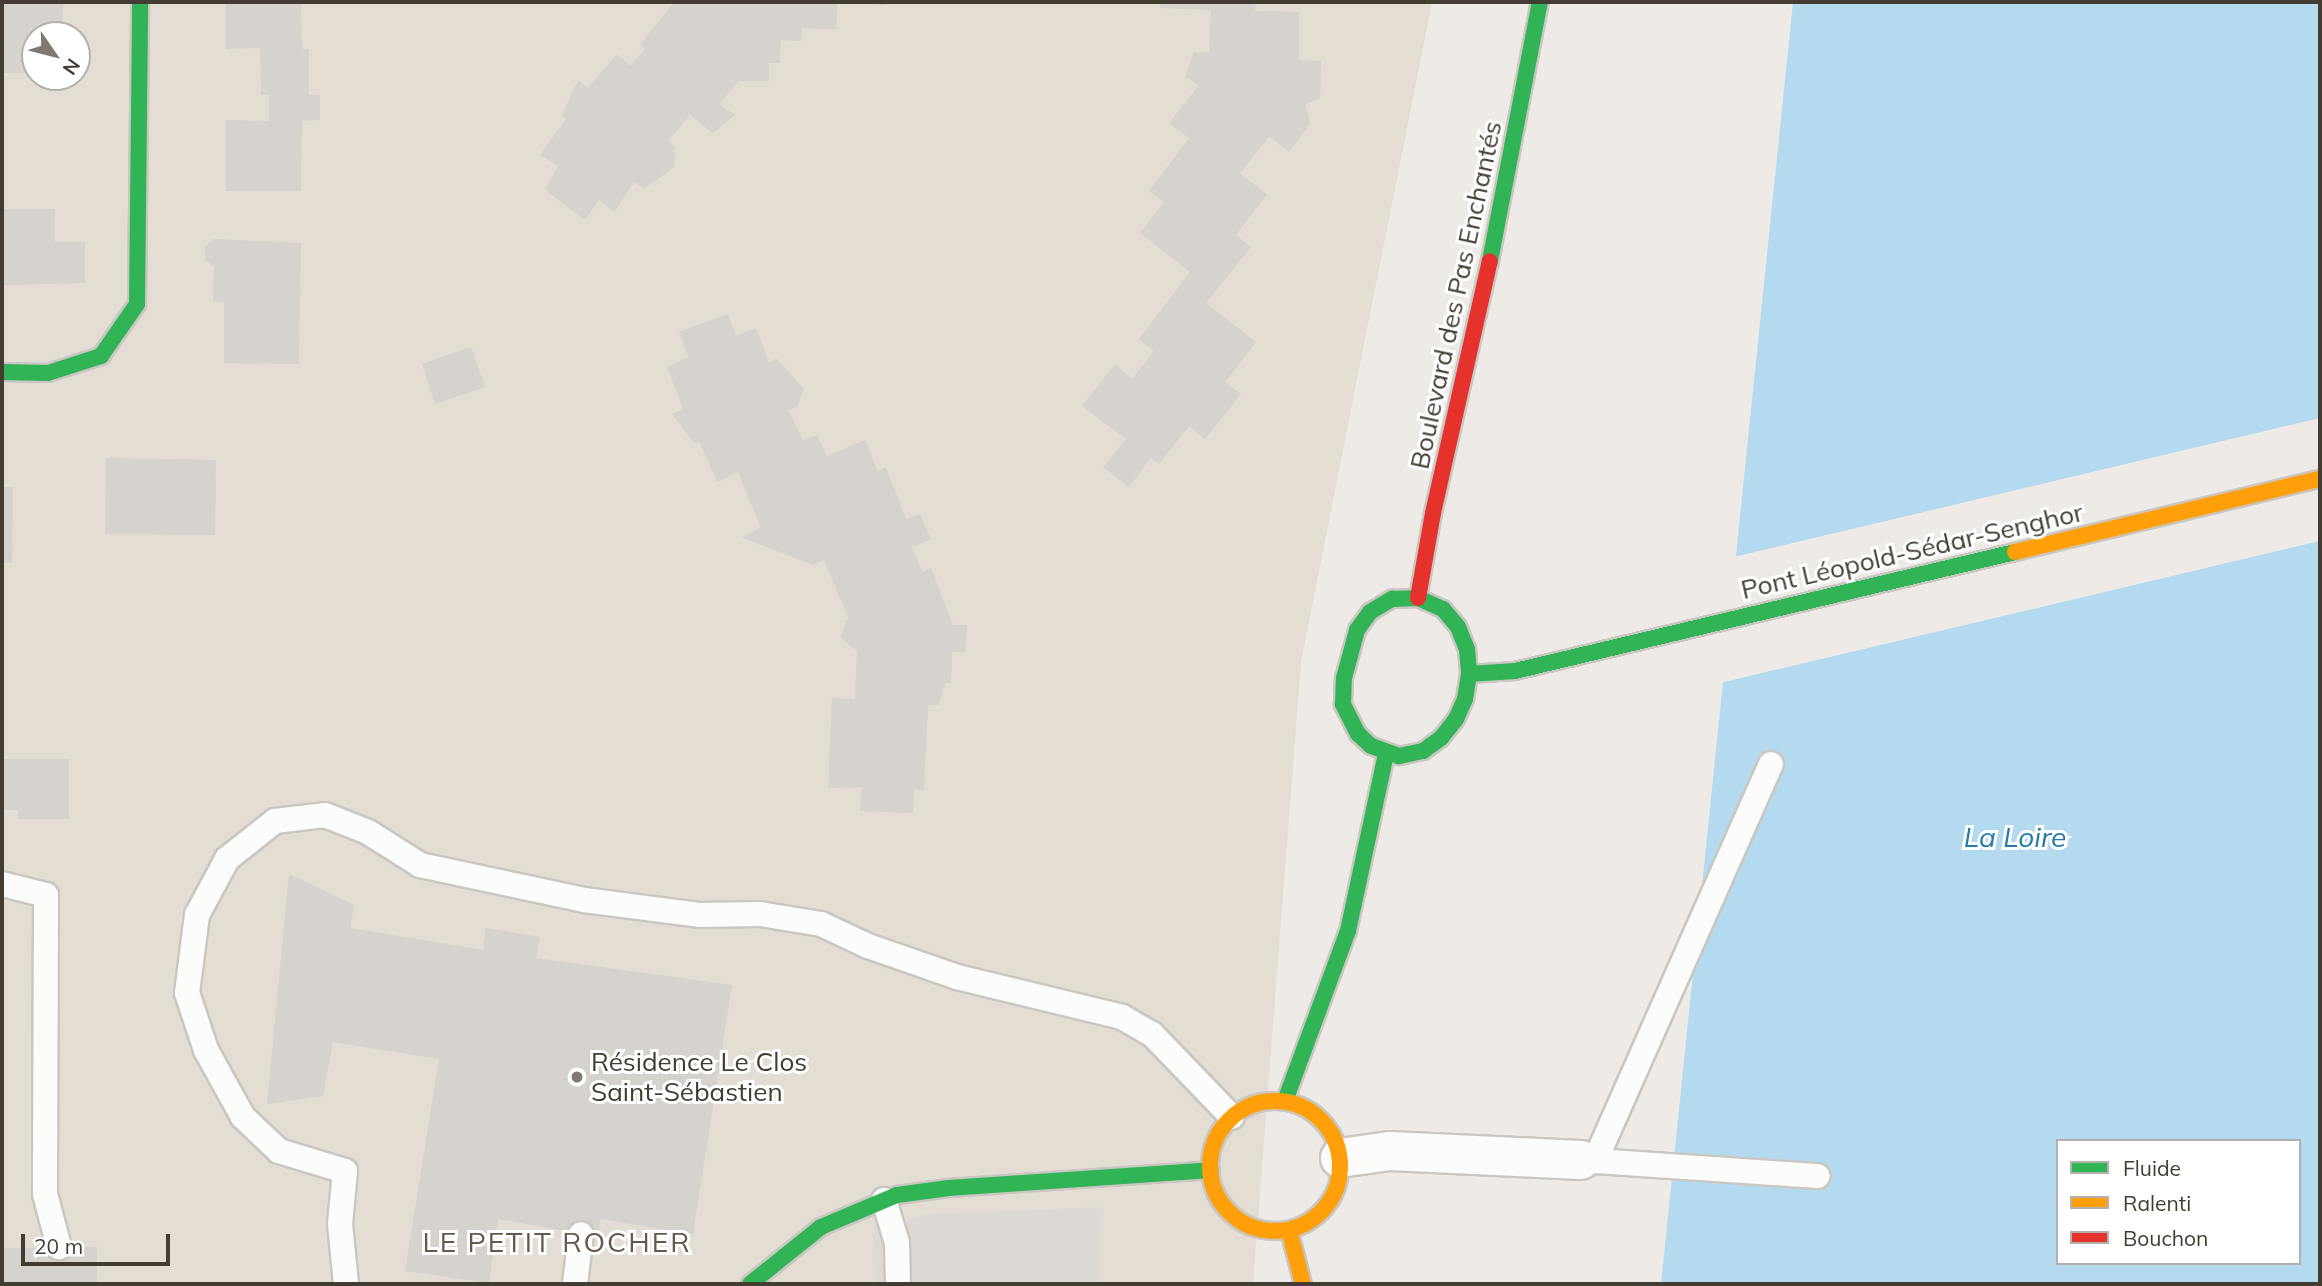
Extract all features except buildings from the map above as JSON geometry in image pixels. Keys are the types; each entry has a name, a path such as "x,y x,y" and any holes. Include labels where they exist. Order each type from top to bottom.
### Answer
{"main road":[{"path":"2,372 48,373 100,356 137,304 140,2"},
{"name":"Boulevard des Pas Enchantés","path":"1418,598 1433,513 1481,304 1541,2"},
{"name":"Pont Léopold-Sédar-Senghor","path":"1469,674 1515,671 2320,479"},
{"path":"1418,598 1443,609 1458,627 1467,649 1469,674 1465,699 1456,719 1441,738 1423,751 1399,755 1371,746 1358,734 1343,704 1349,652 1357,630 1370,612 1392,599 1418,598"},
{"path":"1285,1101 1348,931 1386,752"},
{"path":"1285,1101 1318,1117 1335,1139 1340,1158 1339,1180 1332,1198 1310,1221 1289,1230 1260,1230 1238,1220 1217,1196 1210,1170 1212,1147 1232,1117 1254,1104 1285,1101"},
{"path":"750,1284 821,1227 884,1200 949,1188 1210,1170"},
{"path":"1289,1230 1303,1284"}],"street":[{"path":"1340,1158 1390,1151 1588,1161"}],"lane":[{"path":"1771,764 1588,1161 1817,1176"},
{"path":"346,1284 340,1224 345,1171 279,1151 243,1117 206,1050 187,993 197,915 227,859 275,821 325,815 368,832 420,865 584,900 699,915 760,914 821,924 868,946 957,977 1122,1017 1152,1034 1232,1117"},
{"path":"2,884 46,895 46,1194 59,1247"},
{"path":"884,1200 897,1243 898,1284"},
{"path":"575,1284 581,1234"}],"shaded area":[{"path":"2,2 1432,2 1301,662 1253,1284 2,1284"},
{"path":"1103,1207 1098,1284 875,1284 872,1232 927,1214"}],"water":[{"name":"La Loire","path":"1793,2 2320,2 2320,1284 1661,1284"}],"pier":[{"path":"2320,418 2320,541 1720,683 1734,557"}],"traffic: fast":[{"path":"2,372 48,373 101,356 137,304 140,2"},
{"path":"1490,261 1540,2"},
{"path":"1469,674 1515,671 2015,552"},
{"path":"1418,598 1443,609 1458,627 1467,649 1469,674 1465,699 1456,719 1441,738 1423,751 1399,756 1371,746 1358,734 1343,704 1344,678 1357,630 1370,612 1392,599 1418,598"},
{"path":"1285,1101 1348,931 1386,753"},
{"path":"750,1284 821,1227 897,1195 949,1188 1210,1170"}],"traffic: slow":[{"path":"2015,552 2320,479"},
{"path":"1275,1101 1300,1106 1321,1120 1335,1141 1340,1166 1335,1191 1321,1212 1300,1226 1275,1231 1250,1226 1229,1212 1215,1191 1210,1166 1215,1141 1229,1120 1250,1106 1275,1101"},
{"path":"1289,1230 1303,1284"}],"traffic: jam":[{"path":"1418,598 1433,513 1490,261"}],"place":[{"name":"Résidence Le Clos Saint-Sébastien","path":"577,1077"}],"district":[{"name":"LE PETIT ROCHER","path":"557,1242"}]}
